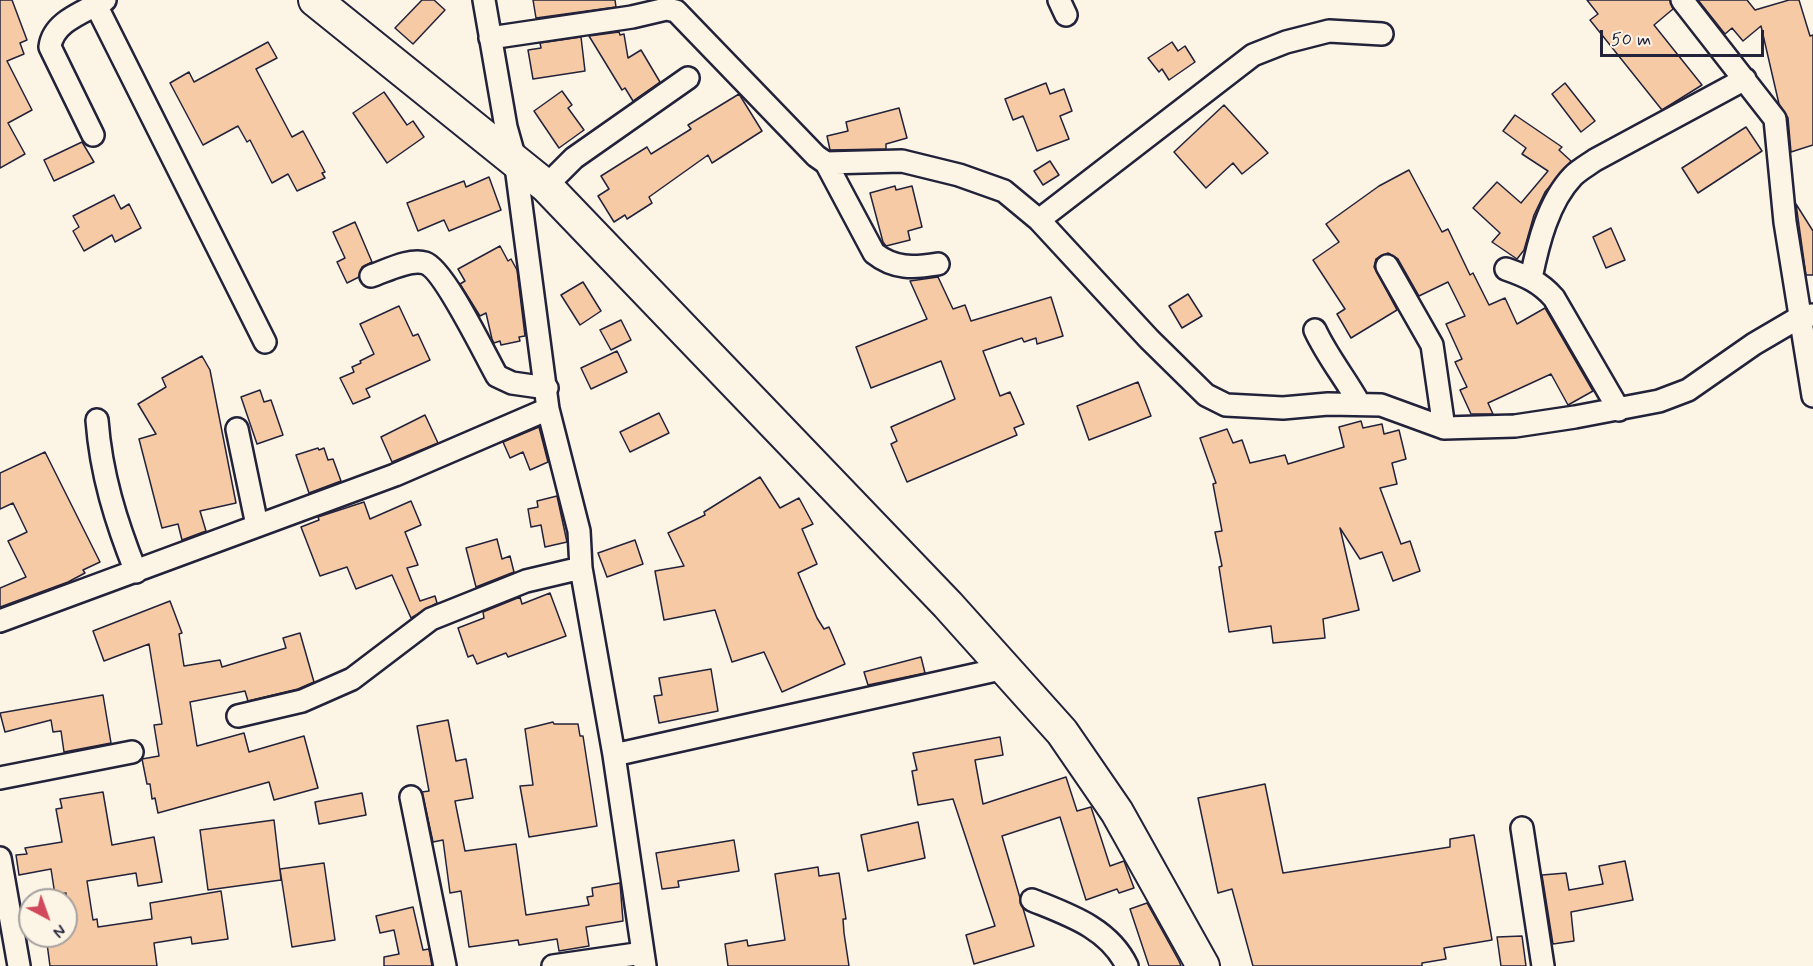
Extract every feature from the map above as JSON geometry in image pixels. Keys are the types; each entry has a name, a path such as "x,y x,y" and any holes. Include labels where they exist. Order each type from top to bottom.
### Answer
{"highway":[{"path":"315,0 546,186 948,605 1062,732 1117,812 1203,966"}],"street":[{"path":"484,0 506,127 515,159 547,399 579,531 580,568 614,755 644,960 553,966"},
{"path":"1682,0 1775,119 1785,222 1807,316 1813,396"},
{"path":"93,135 50,47 51,35 63,23 100,3 265,342"},
{"path":"490,38 632,17 666,9 676,11 816,156 826,163 874,253 885,261 900,267 916,268 938,264"},
{"path":"1039,220 1253,55 1286,42 1329,31 1382,34"},
{"path":"546,186 574,158 688,78"},
{"path":"1531,278 1538,242 1554,202 1573,176 1595,160 1744,78"},
{"path":"826,163 902,161 960,175 1004,191 1039,220 1149,339 1206,395 1226,405 1244,407 1359,403 1381,405 1444,428 1515,426 1619,410 1659,401 1688,390 1754,344 1807,316"},
{"path":"371,276 414,262 433,267 445,282 497,376 547,399"},
{"path":"1388,266 1432,345 1444,428"},
{"path":"1506,269 1531,278 1544,286 1554,298 1619,410"},
{"path":"1315,330 1325,352 1340,370 1359,403"},
{"path":"0,621 395,475 547,399"},
{"path":"97,420 100,459 114,517 135,572"},
{"path":"237,429 257,525"},
{"path":"238,716 302,700 352,679 431,619 526,581 580,568"},
{"path":"614,755 1005,668"},
{"path":"0,778 132,752"},
{"path":"411,797 445,966"},
{"path":"1522,828 1543,966"},
{"path":"0,858 19,966"},
{"path":"1032,900 1074,918 1106,936 1120,952 1127,966"}],"building":[{"path":"0,0 12,0 27,40 20,43 24,54 7,61 32,110 8,123 25,154 0,168"},
{"path":"422,0 434,0 445,10 413,44 395,28"},
{"path":"533,0 615,0 616,7 536,18"},
{"path":"1587,0 1670,0 1673,9 1654,25 1702,85 1662,110 1590,20 1598,14"},
{"path":"1698,0 1747,0 1755,10 1789,0 1799,0 1810,36 1813,35 1813,145 1791,152 1788,118 1779,104 1761,26 1743,41 1732,28 1725,34"},
{"path":"619,32 620,35 624,34 628,58 641,50 660,82 633,101 625,88 622,90 589,36"},
{"path":"581,37 585,71 533,79 528,50 541,48 540,43"},
{"path":"268,42 277,58 256,69 292,137 303,131 325,172 322,173 325,178 297,191 288,174 272,183 250,140 247,142 238,126 203,145 170,83 189,72 194,82"},
{"path":"1172,42 1178,51 1185,46 1195,62 1169,80 1162,69 1159,72 1148,58"},
{"path":"1046,83 1050,94 1064,89 1072,111 1060,116 1069,139 1037,151 1023,116 1013,120 1005,99"},
{"path":"1565,83 1595,121 1581,132 1552,94"},
{"path":"562,91 572,105 568,108 584,130 559,148 534,111"},
{"path":"384,92 407,125 413,121 424,137 387,163 353,113"},
{"path":"739,94 762,131 712,163 708,155 649,197 652,203 627,219 625,215 614,222 598,196 609,189 601,176 647,147 651,154 691,129 688,125"},
{"path":"1224,105 1268,153 1242,174 1233,163 1206,188 1174,152"},
{"path":"899,108 907,138 886,144 886,149 830,150 827,136 848,131 846,122"},
{"path":"1515,115 1562,147 1559,150 1571,161 1545,192 1534,215 1524,250 1517,259 1492,242 1500,233 1473,208 1497,182 1521,203 1548,171 1522,154 1526,148 1503,131"},
{"path":"1746,127 1762,151 1698,193 1682,168"},
{"path":"82,142 94,162 54,181 44,160"},
{"path":"1050,161 1059,175 1043,185 1034,171"},
{"path":"1409,170 1442,232 1448,229 1470,275 1473,273 1489,305 1505,298 1517,324 1545,308 1593,391 1568,405 1551,374 1488,403 1493,414 1471,414 1460,390 1467,387 1455,362 1462,359 1446,324 1465,316 1448,282 1419,296 1398,259 1388,253 1376,259 1374,267 1397,310 1351,338 1337,314 1345,309 1313,260 1339,242 1326,224 1379,186"},
{"path":"489,177 501,210 449,231 444,220 418,231 407,203 464,181 466,187"},
{"path":"895,186 896,190 912,186 922,227 908,231 910,240 886,246 870,193"},
{"path":"114,195 121,209 129,204 141,228 115,242 112,235 84,251 73,231 79,227 73,216"},
{"path":"1796,204 1813,231 1813,275 1806,275"},
{"path":"355,222 372,262 362,267 359,277 347,283 337,262 345,258 333,232"},
{"path":"1611,228 1625,260 1606,268 1593,237"},
{"path":"500,246 508,261 511,259 517,270 525,336 519,337 520,341 501,345 500,341 494,343 492,339 486,313 480,316 460,284 465,281 458,269"},
{"path":"938,277 953,309 965,305 971,321 1051,297 1063,336 1037,344 1036,338 1024,342 1022,338 983,351 1000,396 1010,392 1024,424 1014,428 1017,435 907,482 891,444 897,441 891,427 955,399 941,361 871,388 856,347 927,319 910,281"},
{"path":"583,282 601,311 580,325 561,295"},
{"path":"1188,294 1202,316 1182,328 1169,306"},
{"path":"399,306 413,336 418,334 430,360 366,389 370,397 353,404 340,378 354,372 352,367 374,354 360,324"},
{"path":"621,320 631,340 611,350 600,330"},
{"path":"617,351 627,372 591,389 581,368"},
{"path":"202,356 210,370 236,503 200,511 206,531 182,540 178,524 162,528 139,439 156,434 138,404 166,387 162,378"},
{"path":"1138,382 1151,416 1089,440 1077,406"},
{"path":"260,390 264,402 271,400 283,435 257,444 241,397"},
{"path":"659,413 669,433 630,452 620,432"},
{"path":"425,415 438,443 392,462 381,437"},
{"path":"1361,421 1363,428 1382,424 1384,434 1399,430 1406,459 1392,463 1397,484 1380,488 1401,544 1410,541 1420,571 1393,581 1382,552 1360,559 1340,528 1359,610 1323,619 1325,638 1273,643 1271,626 1229,632 1219,567 1222,566 1215,532 1222,531 1213,484 1216,483 1200,438 1227,429 1233,443 1242,440 1250,463 1285,455 1288,464 1344,447 1339,427"},
{"path":"539,427 548,462 530,470 523,452 510,458 503,442"},
{"path":"318,448 319,450 324,448 328,460 333,459 341,481 309,493 296,455"},
{"path":"45,452 100,562 83,570 85,573 68,582 0,607 0,588 26,577 8,541 27,532 13,503 0,509 0,473"},
{"path":"760,477 780,508 799,498 813,524 802,529 817,564 798,573 817,618 824,629 829,627 845,664 782,692 764,652 732,662 715,610 664,620 655,571 684,566 668,533 705,515 704,512"},
{"path":"557,496 567,542 545,547 541,525 531,527 528,509 538,507 537,501"},
{"path":"411,501 421,525 405,532 418,565 407,568 420,601 435,596 437,603 411,618 392,575 356,589 347,567 320,576 301,527 319,520 318,517 364,502 370,519"},
{"path":"497,539 502,559 510,556 514,572 476,587 466,548"},
{"path":"635,540 643,564 607,577 598,553"},
{"path":"550,593 566,636 508,657 506,653 477,664 473,655 468,657 458,628 484,618 483,612 520,597 522,604"},
{"path":"170,601 182,633 179,634 184,666 220,660 222,667 286,648 283,638 300,633 314,682 298,689 248,701 245,691 190,702 197,746 244,733 249,752 304,736 318,788 274,800 269,782 158,813 155,798 152,799 150,784 147,784 142,759 159,756 154,725 162,724 149,644 104,661 93,631"},
{"path":"921,657 925,673 868,685 864,672"},
{"path":"711,669 718,711 659,723 654,696 662,695 659,678"},
{"path":"103,695 111,743 64,752 61,731 53,732 51,720 5,732 0,713"},
{"path":"448,720 456,761 466,759 473,798 455,801 465,851 516,844 526,915 589,905 587,897 593,896 592,888 620,883 623,921 586,927 589,946 559,951 557,939 519,945 518,940 469,947 461,891 450,893 443,840 433,842 422,792 429,791 417,726"},
{"path":"553,722 554,724 578,724 580,736 583,736 597,826 529,837 520,786 533,785 525,729"},
{"path":"1000,737 1003,755 975,760 983,804 1066,777 1077,811 1091,807 1110,866 1124,861 1134,888 1119,893 1117,889 1086,900 1060,817 1002,836 1034,946 974,964 966,935 995,926 953,799 918,805 912,771 917,770 913,753"},
{"path":"1265,784 1283,873 1450,847 1450,839 1474,835 1492,940 1444,948 1446,959 1422,963 1422,966 1253,966 1232,889 1218,893 1198,798"},
{"path":"103,792 112,845 154,837 162,882 138,886 136,873 87,881 93,920 97,919 98,927 152,919 150,903 221,891 228,939 192,944 191,937 154,943 157,966 50,966 48,948 78,948 78,888 54,888 51,869 19,875 16,855 27,854 25,848 62,842 56,809 62,808 60,799"},
{"path":"362,793 366,815 319,824 315,802"},
{"path":"274,820 281,880 208,890 200,830"},
{"path":"918,822 925,858 868,871 861,835"},
{"path":"734,840 739,871 678,881 679,887 662,889 656,853"},
{"path":"1625,861 1633,900 1571,912 1574,941 1553,944 1542,875 1566,873 1569,890 1603,884 1599,866"},
{"path":"324,863 335,940 292,947 280,869"},
{"path":"818,867 819,876 839,873 846,919 843,919 849,966 728,966 725,944 747,940 748,946 785,940 775,874"},
{"path":"1147,903 1181,966 1149,966 1130,909"},
{"path":"413,907 423,950 429,949 432,966 384,966 384,957 399,954 394,930 380,933 376,916"},
{"path":"1522,936 1526,966 1501,966 1497,937"}]}
